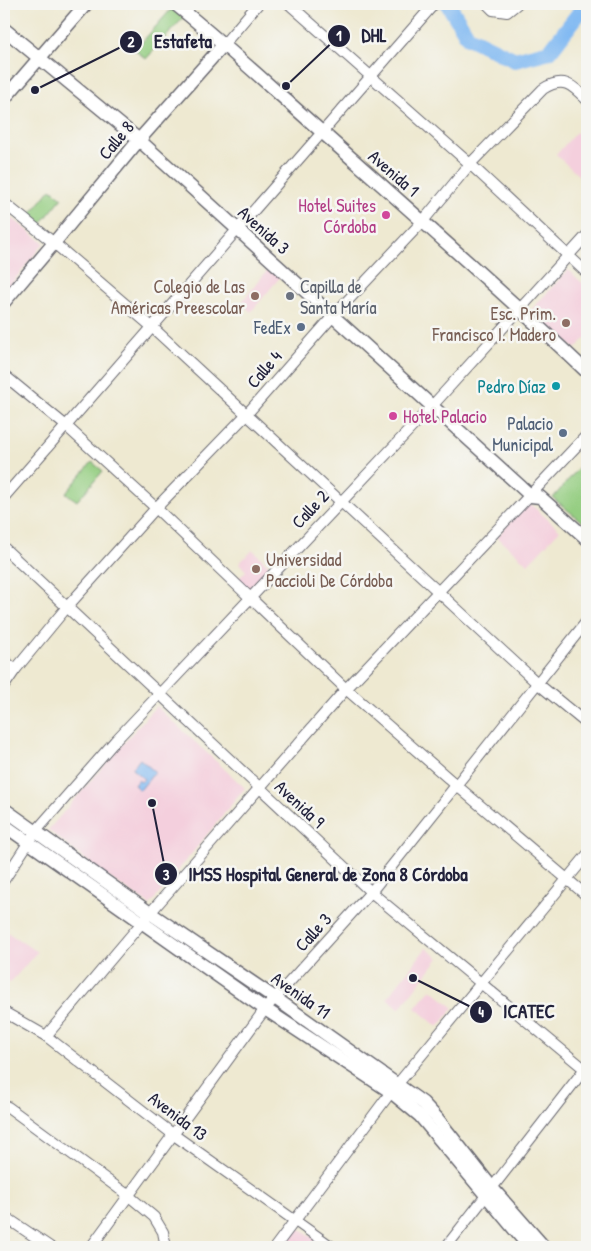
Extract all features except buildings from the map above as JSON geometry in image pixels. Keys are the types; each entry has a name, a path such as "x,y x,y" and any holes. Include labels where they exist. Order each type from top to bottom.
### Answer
{"main road":[{"path":"4,99 86,4"},
{"name":"Avenida 1","path":"175,4 224,44 520,308 587,372"},
{"name":"Avenida 3","path":"4,29 139,140 531,496 540,497 587,539"},
{"name":"Calle 8","path":"4,302 139,140 224,44"},
{"name":"Avenida 11","path":"4,809 150,913 275,998 395,1088"},
{"name":"Avenida 11","path":"4,825 141,924 265,1009 423,1103 436,1117 529,1247"},
{"name":"Avenida 11","path":"490,1193 544,1247"}],"street":[{"name":"Calle 8","path":"224,44 258,4"},
{"path":"289,4 470,164 587,273"},
{"path":"4,497 434,4"},
{"path":"487,4 493,10 506,12 517,4"},
{"name":"Calle 4","path":"4,686 67,607 156,508 246,415 333,316 423,222 470,164 542,89 557,83 572,85 587,100"},
{"path":"4,203 152,328 537,683 587,724"},
{"name":"Calle 2","path":"4,880 36,831 115,741 249,597 432,406 587,235"},
{"path":"4,375 66,425 346,689 587,896"},
{"path":"46,1036 150,913 346,689 587,435"},
{"name":"Avenida 9","path":"4,548 372,892 481,984 587,1069"},
{"name":"Calle 3","path":"91,1247 265,1009 372,892 587,621"},
{"path":"4,660 15,670"},
{"path":"275,1247 395,1088 587,854"},
{"name":"Avenida 13","path":"4,1012 46,1036 174,1135 332,1247"},
{"path":"446,1247 587,1069"},
{"path":"8,1107 129,1196 154,1218 163,1232 166,1247"},
{"path":"4,1216 50,1247"}],"shaded area":[{"path":"576,132 587,141 587,183 556,155"},
{"path":"12,218 44,243 4,293 4,228"},
{"name":"Colegio de Las Américas Preescolar","path":"270,267 281,276 251,312 241,303"},
{"name":"Esc. Prim. Francisco I. Madero","path":"568,270 587,287 587,336 575,349 531,310"},
{"path":"528,502 560,530 528,564 497,537"},
{"name":"Universidad Paccioli De Córdoba","path":"253,550 270,567 248,590 237,580 246,571 239,563"},
{"path":"156,706 245,788 150,905 105,875 48,830"},
{"path":"4,930 37,952 10,983 4,980"},
{"path":"426,948 439,958 399,1009 387,998"},
{"path":"431,989 454,1008 438,1027 415,1008"},
{"path":"297,1227 327,1247 283,1247"}],"green space":[{"path":"173,7 184,17 146,59 135,50"},
{"path":"51,189 62,198 40,225 29,216"},
{"path":"587,458 587,526 553,498"},
{"path":"92,462 103,471 77,501 66,493"}],"water":[{"path":"140,759 155,772 140,790 134,785 138,780 141,782 144,779 132,769"}],"waterway":[{"path":"448,4 468,37 515,60 550,51 586,4"}],"place":[{"name":"DHL","path":"286,86"},
{"name":"Estafeta","path":"35,90"},
{"name":"Hotel Suites Córdoba","path":"386,215"},
{"name":"Colegio de Las Américas Preescolar","path":"255,296"},
{"name":"Capilla de Santa María","path":"290,296"},
{"name":"Esc. Prim. Francisco I. Madero","path":"566,323"},
{"name":"FedEx","path":"301,327"},
{"name":"Pedro Díaz","path":"556,386"},
{"name":"Hotel Palacio","path":"393,416"},
{"name":"Palacio Municipal","path":"563,433"},
{"name":"Universidad Paccioli De Córdoba","path":"256,569"},
{"name":"IMSS Hospital General de Zona 8 Córdoba","path":"152,803"},
{"name":"ICATEC","path":"413,978"}]}
